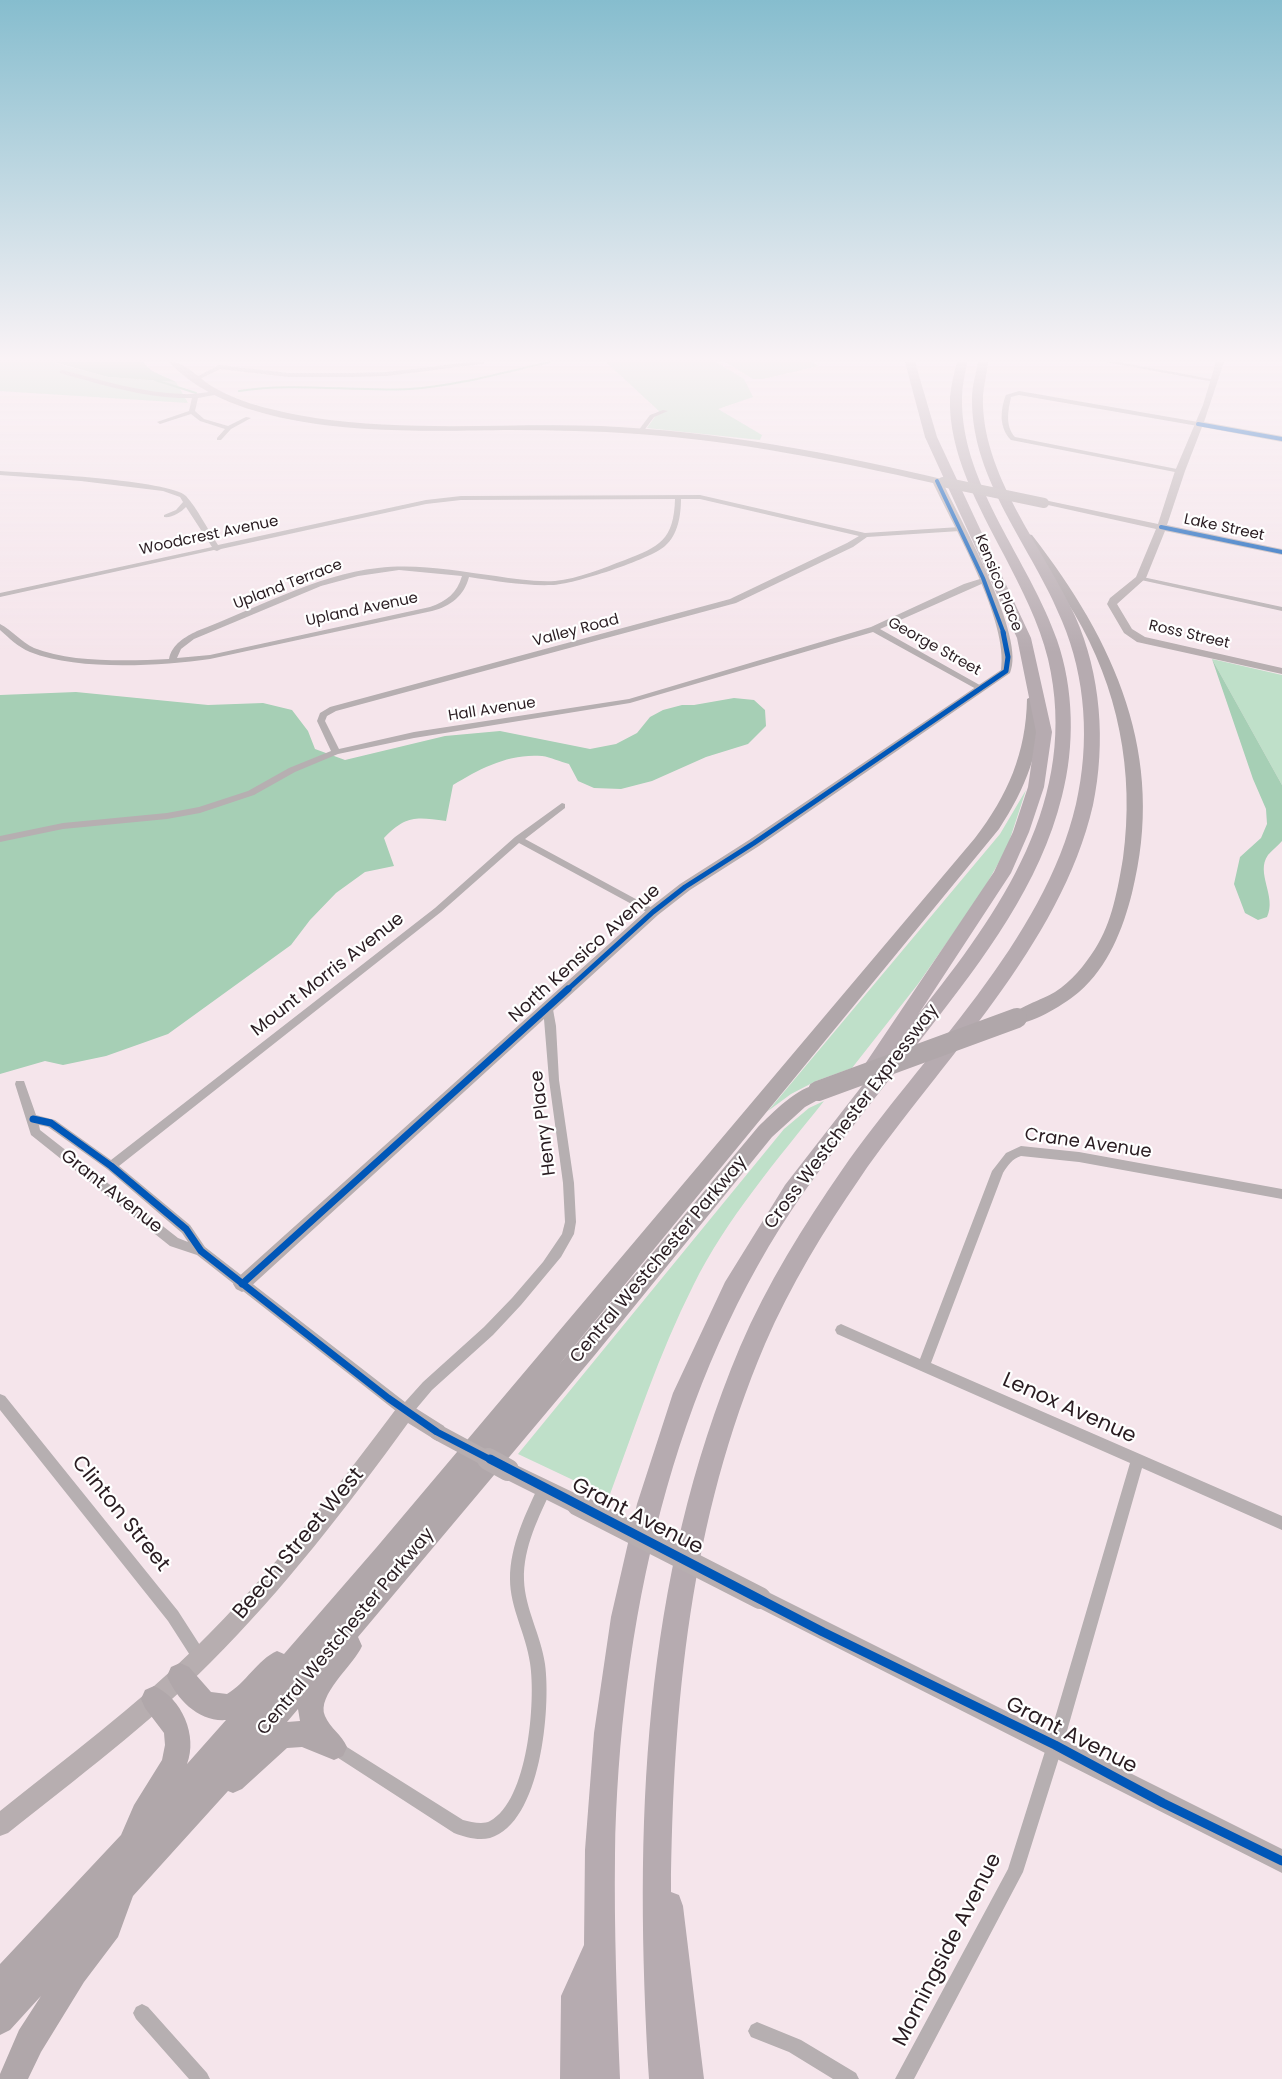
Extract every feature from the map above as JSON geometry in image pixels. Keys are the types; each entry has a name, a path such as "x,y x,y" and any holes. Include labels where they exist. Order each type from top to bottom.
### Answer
{"highway":[{"path":"832,1140 889,1041 977,914 1002,873 1021,832 1036,786 1044,732 1029,659 1016,618 941,459"},
{"name":"Cross Westchester Expressway","path":"604,2079 597,1950 603,1802 614,1695 630,1585 646,1518 683,1402 719,1318 764,1235 832,1140 975,956 1011,901 1038,849 1059,773 1062,703 1055,659 1038,609 966,459"},
{"name":"Cross Westchester Expressway","path":"665,2079 658,1952 658,1823 665,1702 680,1593 708,1473 725,1416 751,1350 788,1274 838,1193 895,1113 1025,941 1057,885 1078,830 1085,804 1092,754 1088,683 1068,618 988,459"},
{"path":"658,1823 688,2079"},
{"path":"576,2079 577,1996 597,1950"}],"main road":[{"name":"Central Westchester Parkway","path":"0,1985 130,1848 586,1349 765,1132 798,1102 818,1091 1017,1018 1054,1002 1085,978 1105,949 1117,920 1124,893 1134,821 1132,757 1123,708 1114,682 1070,594 1026,536"},
{"name":"Central Westchester Parkway","path":"0,2020 207,1794 395,1559 991,830 1024,772 1033,737 1034,692"},
{"path":"180,1676 205,1703 219,1708 239,1702 330,1606 395,1559"},
{"path":"334,1747 313,1720 310,1704 312,1696 395,1559"},
{"path":"130,1848 144,1812 166,1782 176,1760 177,1733 172,1722 154,1699"},
{"path":"207,1794 240,1776 264,1750 282,1735 302,1734 334,1747"},
{"path":"13,2079 30,2041 74,1972 108,1927 121,1890"}],"street":[{"name":"Lake Street","path":"832,459 1282,552"},
{"path":"1112,459 1179,471"},
{"path":"1184,459 1169,508 1142,578 1282,609"},
{"path":"0,472 164,489 182,496 217,549"},
{"name":"Kensico Place","path":"940,481 1000,619 1011,660 1006,671 981,688"},
{"path":"466,574 556,583 652,552 670,535 678,497"},
{"name":"Woodcrest Avenue","path":"0,595 444,499 708,498 865,535 960,529"},
{"path":"166,516 178,511 187,502"},
{"name":"Valley Road","path":"336,752 321,721 323,715 333,710 734,601 850,545 865,535"},
{"name":"Upland Terrace","path":"173,662 172,656 178,646 200,634 344,576 396,568 425,568 466,574"},
{"name":"Upland Avenue","path":"0,626 26,647 38,652 94,661 173,662 210,657 446,605 456,598 463,586 466,574"},
{"name":"Ross Street","path":"1142,578 1112,604 1128,631 1141,640 1282,671"},
{"name":"Hall Avenue","path":"0,839 63,826 167,816 200,810 251,793 292,770 336,752 414,735 630,701 874,629 983,580"},
{"name":"George Street","path":"874,629 981,688"},
{"name":"North Kensico Avenue","path":"242,1284 466,1079 685,886 754,843 981,688"},
{"name":"Mount Morris Avenue","path":"111,1166 438,910 518,839 562,806"},
{"path":"518,839 653,912"},
{"name":"Henry Place","path":"548,1007 553,1040 554,1080 569,1197 571,1225 568,1234"},
{"name":"Grant Avenue","path":"20,1084 24,1103 33,1119 35,1132 174,1242 201,1251"},
{"name":"Grant Avenue","path":"33,1119 51,1123 111,1166 186,1229 201,1251 406,1411 437,1432 823,1632 1055,1745 1163,1803 1282,1862"},
{"name":"Crane Avenue","path":"924,1366 998,1171 1008,1155 1013,1152 1079,1157 1282,1194"},
{"name":"Beech Street West","path":"0,1825 154,1699 200,1658 270,1585 419,1393 501,1319 560,1248 568,1234"},
{"name":"Lenox Avenue","path":"841,1330 1282,1522"},
{"name":"Clinton Street","path":"0,1400 173,1616 200,1658"},
{"name":"Morningside Avenue","path":"904,2079 1015,1872 1055,1745 1138,1460"},
{"path":"334,1747 460,1827 474,1831 486,1830 496,1827 506,1816 517,1801 533,1758 539,1719 541,1693 538,1661 519,1599 517,1577 528,1525 545,1488"},
{"path":"142,2013 201,2079"},
{"path":"757,2031 795,2046 850,2079"}],"shaded area":[{"path":"1212,659 1282,675 1282,785"},
{"path":"1212,659 1282,785 1282,841 1268,855 1265,862 1265,877 1270,901 1267,917 1258,920 1245,913 1234,884 1240,857 1261,838 1267,824 1266,809 1253,779"},
{"path":"76,692 208,705 263,703 292,710 308,731 315,749 345,760 445,736 500,731 590,749 616,744 637,733 650,717 663,710 734,698 754,700 765,710 766,726 748,744 706,757 652,781 621,789 594,788 578,781 569,764 549,757 518,757 495,763 453,785 446,821 412,819 399,825 384,838 394,866 365,872 336,893 310,920 291,945 168,1034 106,1056 63,1065 45,1061 0,1074 0,695"},
{"path":"1026,790 1007,848 982,892 918,984 852,1068 816,1081 791,1094 768,1111 1000,834"},
{"path":"824,1101 737,1213 706,1261 669,1337 609,1497 518,1454 784,1129 809,1108"}],"cycle path":[{"path":"242,1284 653,912 685,887 754,843 1006,671 1008,657 995,608 937,481"},
{"path":"1161,527 1282,552"},
{"path":"33,1119 51,1123 111,1166 186,1229 201,1251 388,1398 437,1432 823,1632 1055,1745 1163,1803 1282,1861"}]}
